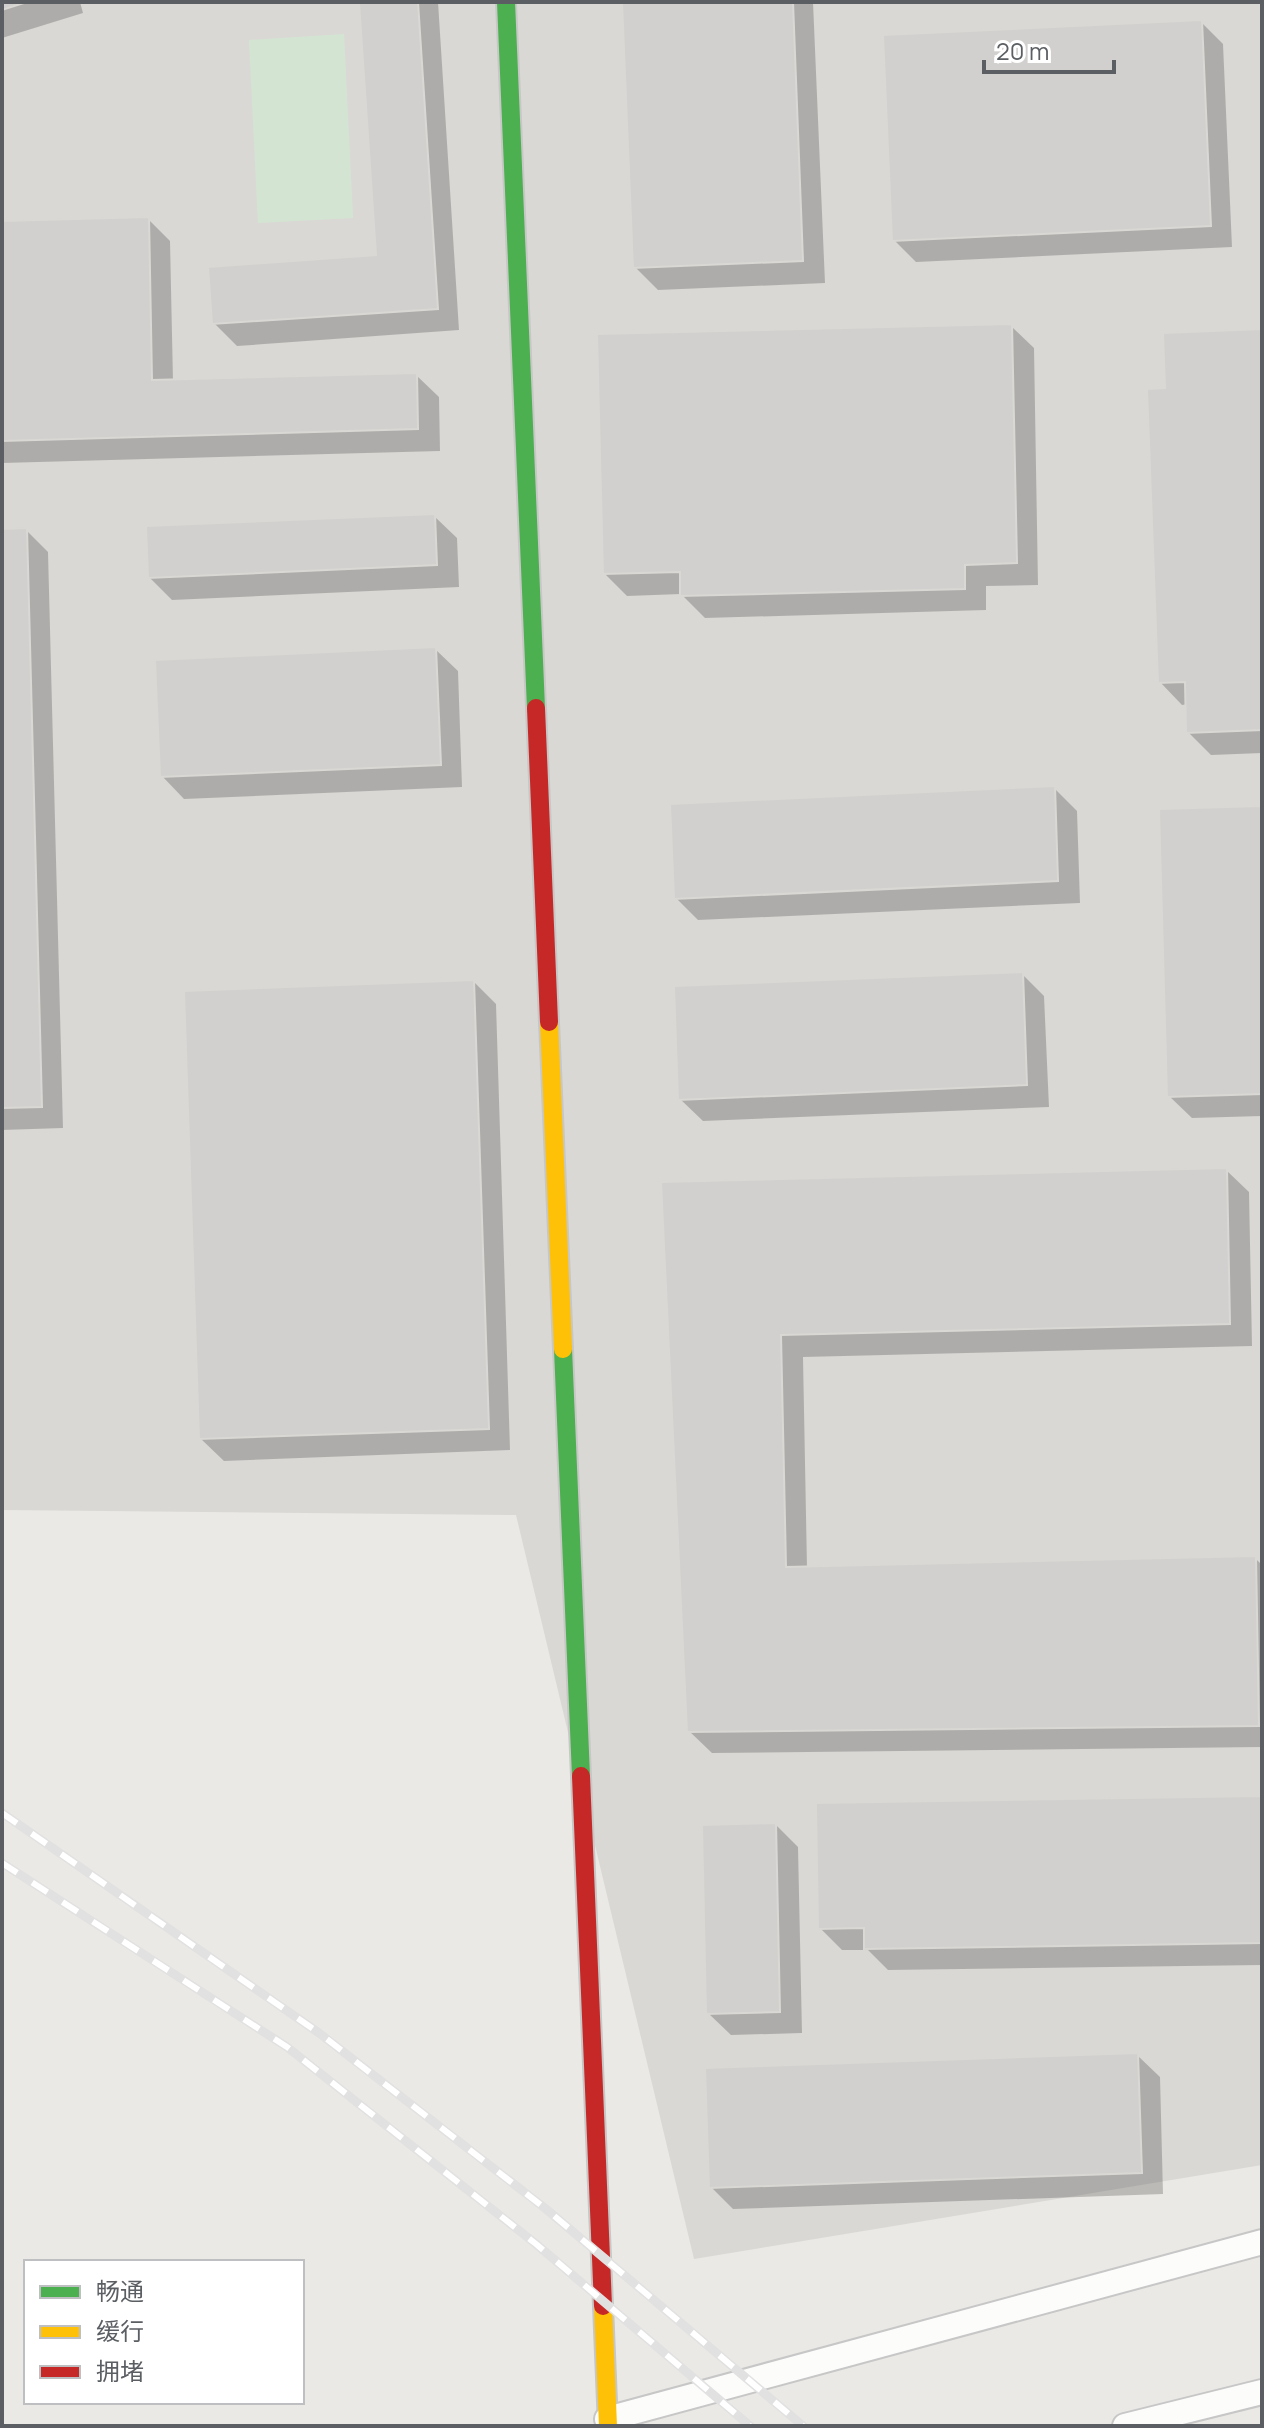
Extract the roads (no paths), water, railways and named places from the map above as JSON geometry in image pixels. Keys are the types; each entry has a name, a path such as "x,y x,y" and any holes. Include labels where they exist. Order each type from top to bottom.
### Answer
{"street":[{"path":"506,2 607,2422"}],"lane":[{"path":"607,2422 1262,2242"},
{"path":"1125,2426 1262,2392"}],"railway":[{"path":"2,1813 319,2033 546,2209 803,2426"},
{"path":"2,1863 287,2047 536,2244 750,2426"}]}
